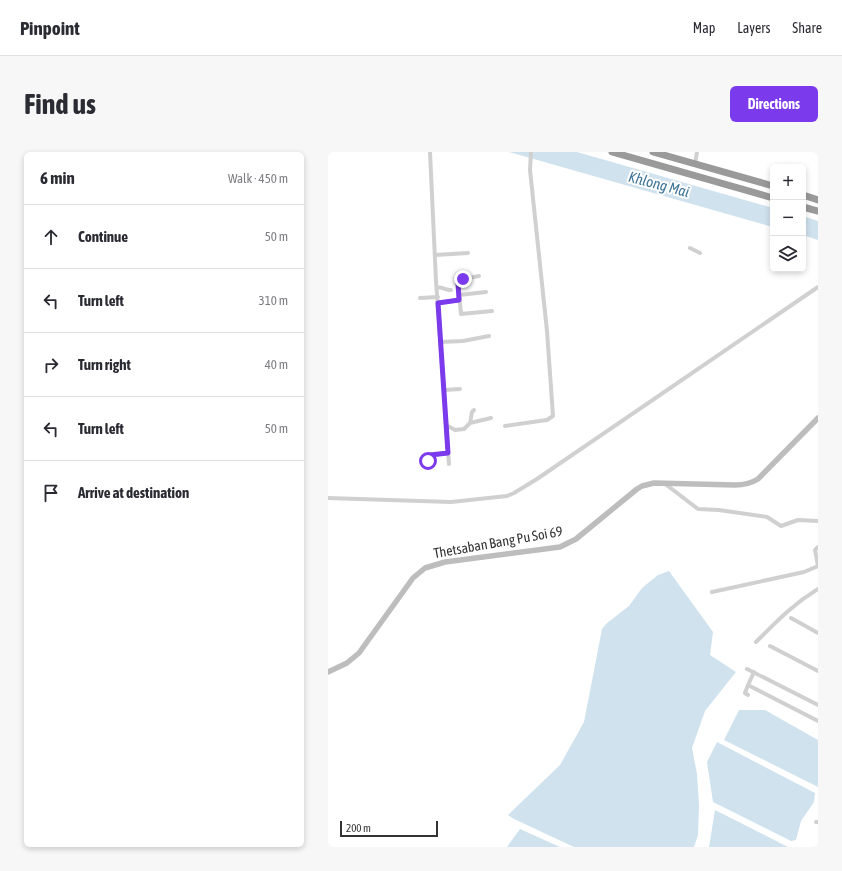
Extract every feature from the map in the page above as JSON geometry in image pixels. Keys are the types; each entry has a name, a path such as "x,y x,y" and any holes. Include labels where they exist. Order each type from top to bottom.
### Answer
{"highway":[{"path":"612,152 770,196"},
{"path":"653,152 770,186"},
{"path":"806,196 818,200"},
{"path":"806,208 818,211"}],"street":[{"path":"430,152 440,342 449,464"},
{"path":"505,426 547,420 553,416 547,338 530,170 531,152"},
{"path":"695,164 697,152"},
{"path":"690,248 700,253"},
{"path":"435,255 468,253"},
{"path":"479,276 458,281 461,314 492,311"},
{"path":"437,288 441,287 446,290 451,290"},
{"path":"328,498 444,503 506,496 514,493 818,287"},
{"path":"438,303 486,292"},
{"path":"420,298 438,297"},
{"path":"440,342 463,341 490,336"},
{"path":"444,390 460,389"},
{"path":"446,425 455,430 466,428 470,423 472,412 474,410"},
{"path":"470,423 491,418"},
{"name":"Thetsaban Bang Pu Soi 69","path":"328,672 347,663 358,653 413,578 425,568 441,563 560,547 576,539 637,489 648,484 746,485 752,483 758,479 818,418"},
{"path":"428,461 430,455 448,453"},
{"path":"664,483 700,510 719,510 767,517 781,526 798,520 818,522"},
{"path":"712,592 804,572 818,566 815,550 818,547"},
{"path":"756,642 787,610 801,599 818,589"},
{"path":"791,618 818,633"},
{"path":"770,646 817,671 818,664"},
{"path":"747,669 818,705"},
{"path":"748,695 744,693 754,672"},
{"path":"748,685 818,721"}],"water":[{"name":"Khlong Mai","path":"509,152 577,152 770,207 770,226"},
{"path":"806,217 818,221 818,240 806,236"},
{"path":"669,571 713,632 710,655 736,672 705,711 692,748 697,774 699,805 698,835 694,847 574,847 514,819 508,815 560,765 584,722 602,629 607,623 629,606 642,588 658,575"},
{"path":"739,710 765,710 818,740 818,787 724,740"},
{"path":"717,742 815,793 814,802 801,821 796,840 791,841 713,802 707,762"},
{"path":"715,810 788,847 709,847"},
{"path":"520,829 560,847 507,847"}],"route":[{"path":"428,461 430,455 441,455 448,453 438,303 459,300 458,282 459,280 463,279"}]}
